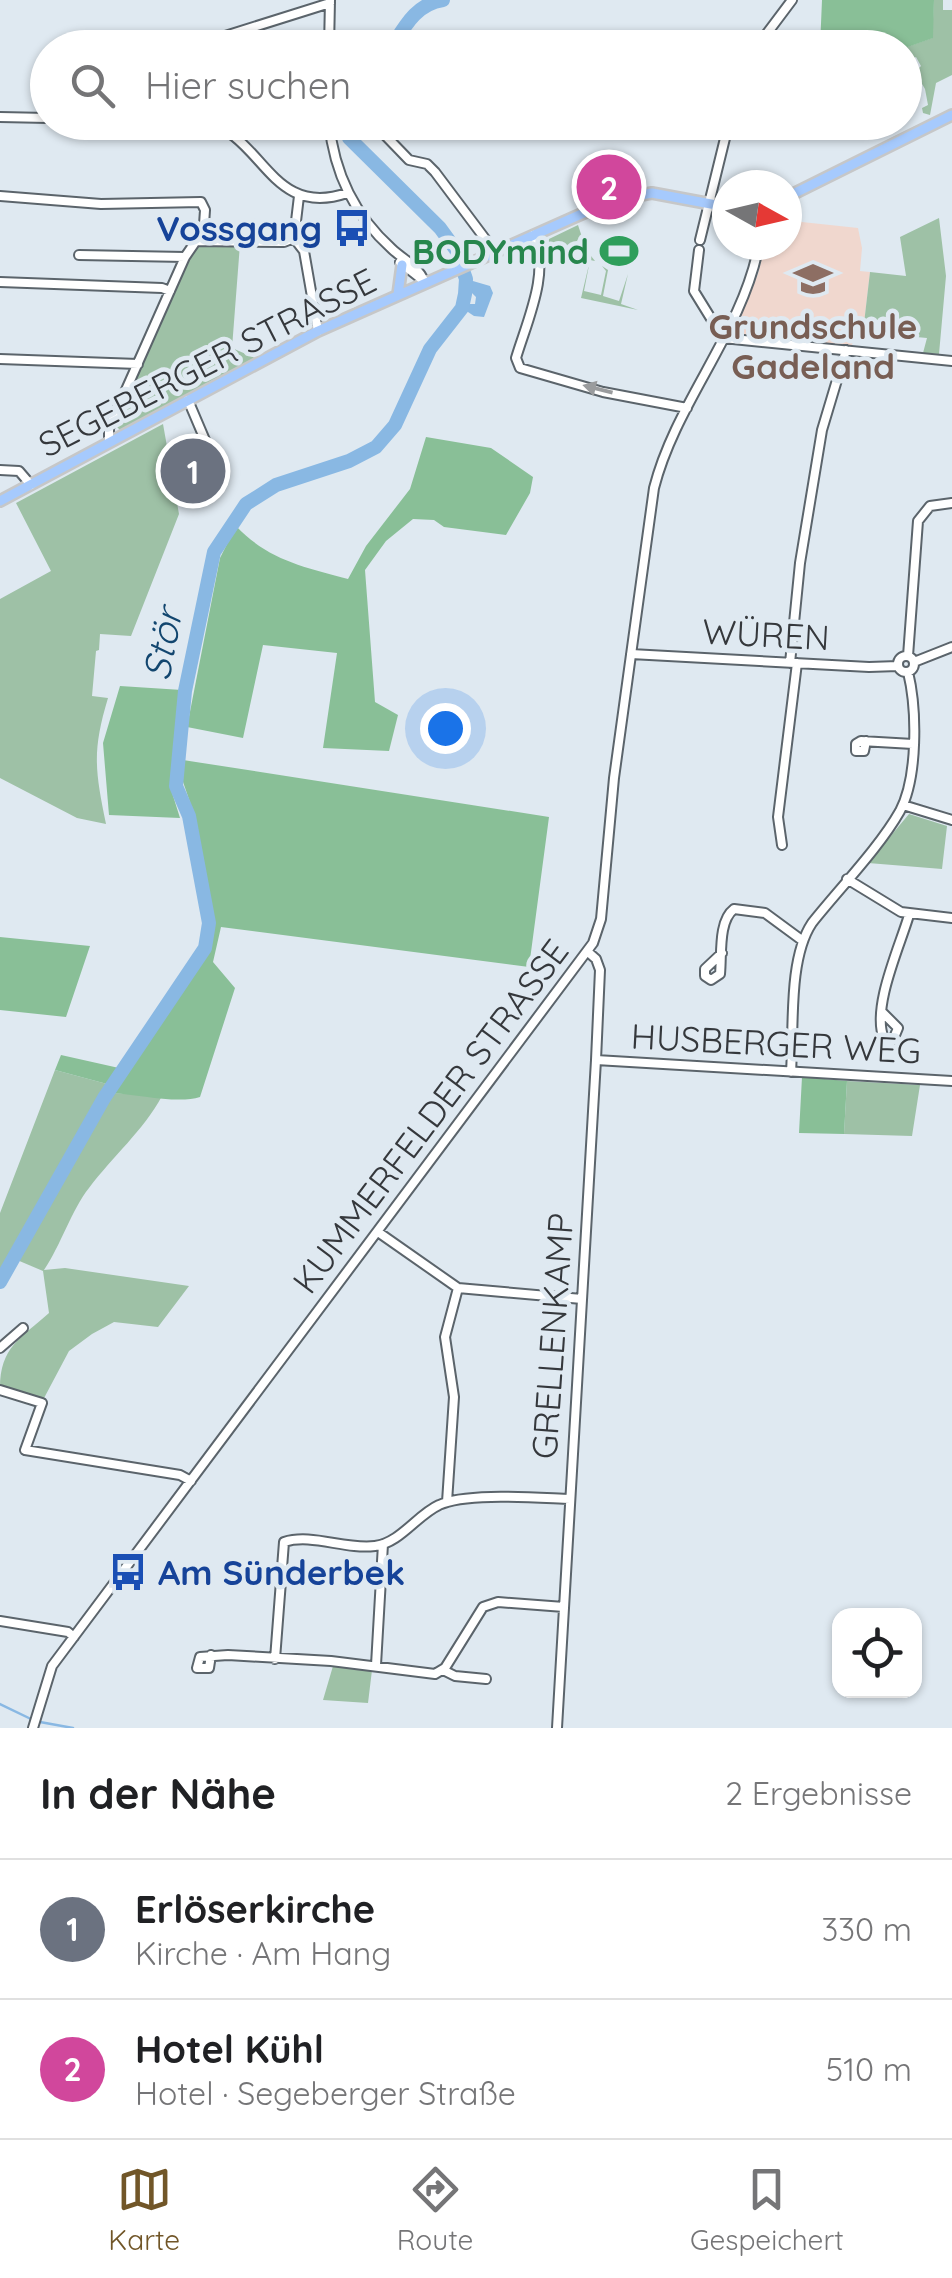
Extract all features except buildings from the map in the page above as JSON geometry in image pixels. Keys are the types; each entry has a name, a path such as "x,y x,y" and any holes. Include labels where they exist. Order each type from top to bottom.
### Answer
{"main road":[{"path":"922,131 952,116"},
{"path":"802,190 903,140"},
{"name":"SEGEBERGER STRASSE","path":"0,502 318,331 533,235 630,195 652,193 712,205"},
{"path":"398,294 402,265"}],"street":[{"path":"770,30 792,0"},
{"path":"242,30 330,1 329,30"},
{"path":"0,117 30,118"},
{"path":"238,140 282,185 299,196 331,199 347,193"},
{"path":"332,140 338,173 369,227 396,253 412,262 425,282"},
{"path":"390,140 409,160 427,164 435,172 495,252"},
{"path":"724,140 708,204 694,291 723,338 952,361"},
{"path":"0,196 101,204 201,202 206,210 203,239"},
{"path":"299,196 294,238 304,251 318,331"},
{"path":"533,235 542,253 533,302 516,358 520,368 602,392 687,408"},
{"path":"110,442 110,428 185,257 196,241 284,242 294,238"},
{"path":"396,253 402,265 425,282"},
{"path":"79,255 185,257"},
{"name":"KUMMERFELDER STRASSE","path":"34,1724 46,1679 74,1637 588,952 601,920 614,778 654,488 662,460 747,288 755,260"},
{"path":"0,282 170,291"},
{"path":"782,845 778,818 800,563 822,430 846,350"},
{"path":"0,359 138,364"},
{"path":"188,400 222,480 214,494"},
{"path":"0,470 19,471 31,484"},
{"path":"791,1072 802,941 903,805 916,706 908,672 918,521 930,506 952,503"},
{"path":"908,672 898,666 900,658 911,659 952,648"},
{"name":"WÜREN","path":"631,654 898,666"},
{"path":"866,741 913,744"},
{"path":"903,805 952,820"},
{"path":"847,879 909,915 952,918"},
{"path":"722,954 724,921 734,909 765,914 802,941"},
{"path":"883,1013 888,974 909,915"},
{"name":"GRELLENKAMP","path":"557,1728 600,970 588,952"},
{"name":"HUSBERGER WEG","path":"596,1060 952,1082"},
{"path":"378,1232 458,1288 582,1299"},
{"path":"447,1502 454,1397 444,1336 458,1288"},
{"path":"0,1348 23,1328"},
{"path":"0,1390 42,1403 25,1450 180,1475 191,1481"},
{"path":"275,1658 284,1542 300,1537 321,1543 384,1544 447,1502 570,1499"},
{"path":"376,1666 384,1544"},
{"path":"211,1656 376,1666 432,1674 443,1670 483,1607 498,1602 564,1607"},
{"path":"0,1621 68,1632 74,1637"},
{"path":"443,1670 455,1676 486,1678"}],"shaded area":[{"name":"Grundschule Gadeland","path":"802,222 858,228 862,248 860,271 870,272 863,332 854,331 852,346 736,334 761,260 802,260"}],"green space":[{"path":"822,0 934,0 933,38 922,42 922,30 821,30"},
{"path":"934,0 943,0 943,10 952,10 952,75 936,83 930,115 923,113 922,108 928,105 922,84 922,42 932,38"},
{"path":"939,218 946,276 939,354 923,353 927,338 863,332 870,272 906,276 900,237"},
{"path":"578,225 582,237 577,240 583,252 576,246 548,248 549,239"},
{"path":"203,242 240,244 232,348 255,358 120,430 116,418 187,261"},
{"path":"590,261 584,291 601,295 606,271 602,266 608,270 603,296 619,301 628,274 621,304 638,310 581,298"},
{"path":"163,424 179,514 131,636 100,634 96,651 92,696 108,698 99,732 97,761 106,824 77,818 0,778 0,599 51,571 16,503"},
{"path":"426,437 491,448 533,477 530,493 506,535 413,519 386,541 365,570 375,702 398,715 389,751 323,748 337,653 263,645 243,738 187,727 220,558 236,526 274,555 348,579 366,546 410,489"},
{"path":"120,686 182,690 170,786 180,818 109,815 103,743"},
{"path":"183,760 549,817 529,967 221,927 213,962 235,988 200,1097 170,1099 114,1093 207,956 213,925 193,811 182,779"},
{"path":"909,814 947,826 942,869 868,863"},
{"path":"0,937 90,946 66,1017 0,1010"},
{"path":"61,1055 119,1068 107,1084 55,1070"},
{"path":"55,1070 107,1084 114,1093 162,1096 83,1197 44,1270 65,1268 189,1286 158,1327 114,1322 69,1351 43,1400 0,1388 8,1353 49,1313 43,1271 10,1257 0,1273 0,1213"},
{"path":"802,1077 847,1081 844,1134 799,1133"},
{"path":"847,1081 920,1085 912,1136 844,1134"},
{"path":"333,1666 372,1670 368,1703 323,1700"}],"water":[{"path":"466,279 490,286 493,293 484,317 462,308 463,304 475,304 476,297 465,286"}],"waterway":[{"name":"Stör","path":"402,30 418,11 443,0"},
{"name":"Stör","path":"0,1282 104,1098 205,948 209,923 189,816 176,786 185,691 214,552 246,504 276,485 349,461 376,447 395,425 430,349 462,308 466,279 456,250 440,228 351,140"},
{"path":"0,1704 33,1720"},
{"path":"40,1722 73,1728"}],"place":[{"name":"Hotel Kühl","path":"609,187"},
{"name":"Vossgang","path":"352,228"},
{"name":"BODYmind","path":"619,251"},
{"name":"Grundschule Gadeland","path":"813,279"},
{"name":"Erlöserkirche","path":"193,471"},
{"name":"Am Sünderbek","path":"128,1572"}]}
